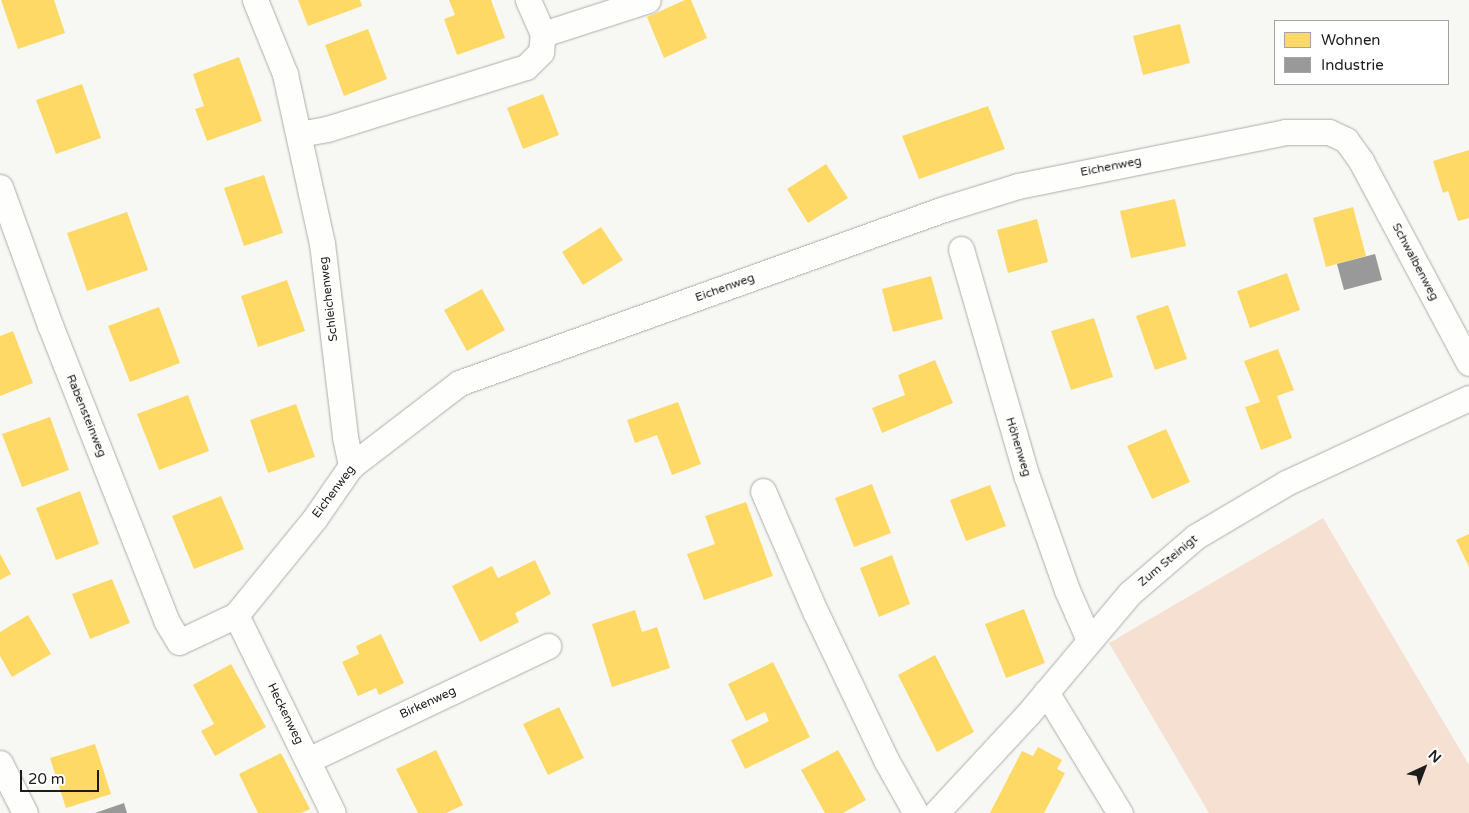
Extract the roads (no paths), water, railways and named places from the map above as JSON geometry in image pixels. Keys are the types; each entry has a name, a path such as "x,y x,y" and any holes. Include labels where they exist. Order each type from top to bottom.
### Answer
{"street":[{"name":"Schleichenweg","path":"255,0 285,74 322,243 345,437 351,466"},
{"path":"299,134 327,129 526,68 541,52 543,34 528,0"},
{"path":"543,34 648,0"},
{"name":"Eichenweg","path":"178,642 236,615 315,518 351,466 459,383 935,212 1018,186 1285,132 1328,132 1346,140 1361,161"},
{"name":"Schwalbenweg","path":"1361,161 1469,363"},
{"name":"Rabensteinweg","path":"0,187 50,325 167,622 178,642"},
{"name":"Höhenweg","path":"960,249 1027,477 1067,590 1088,640"},
{"name":"Zum Steinigt","path":"936,813 1046,692 1088,640 1130,593 1195,537 1286,484 1469,398"},
{"path":"763,491 819,620 886,760 916,813"},
{"name":"Heckenweg","path":"236,615 333,813"},
{"name":"Birkenweg","path":"308,760 548,646"},
{"path":"1046,692 1120,813"},
{"path":"0,763 25,813"}]}
